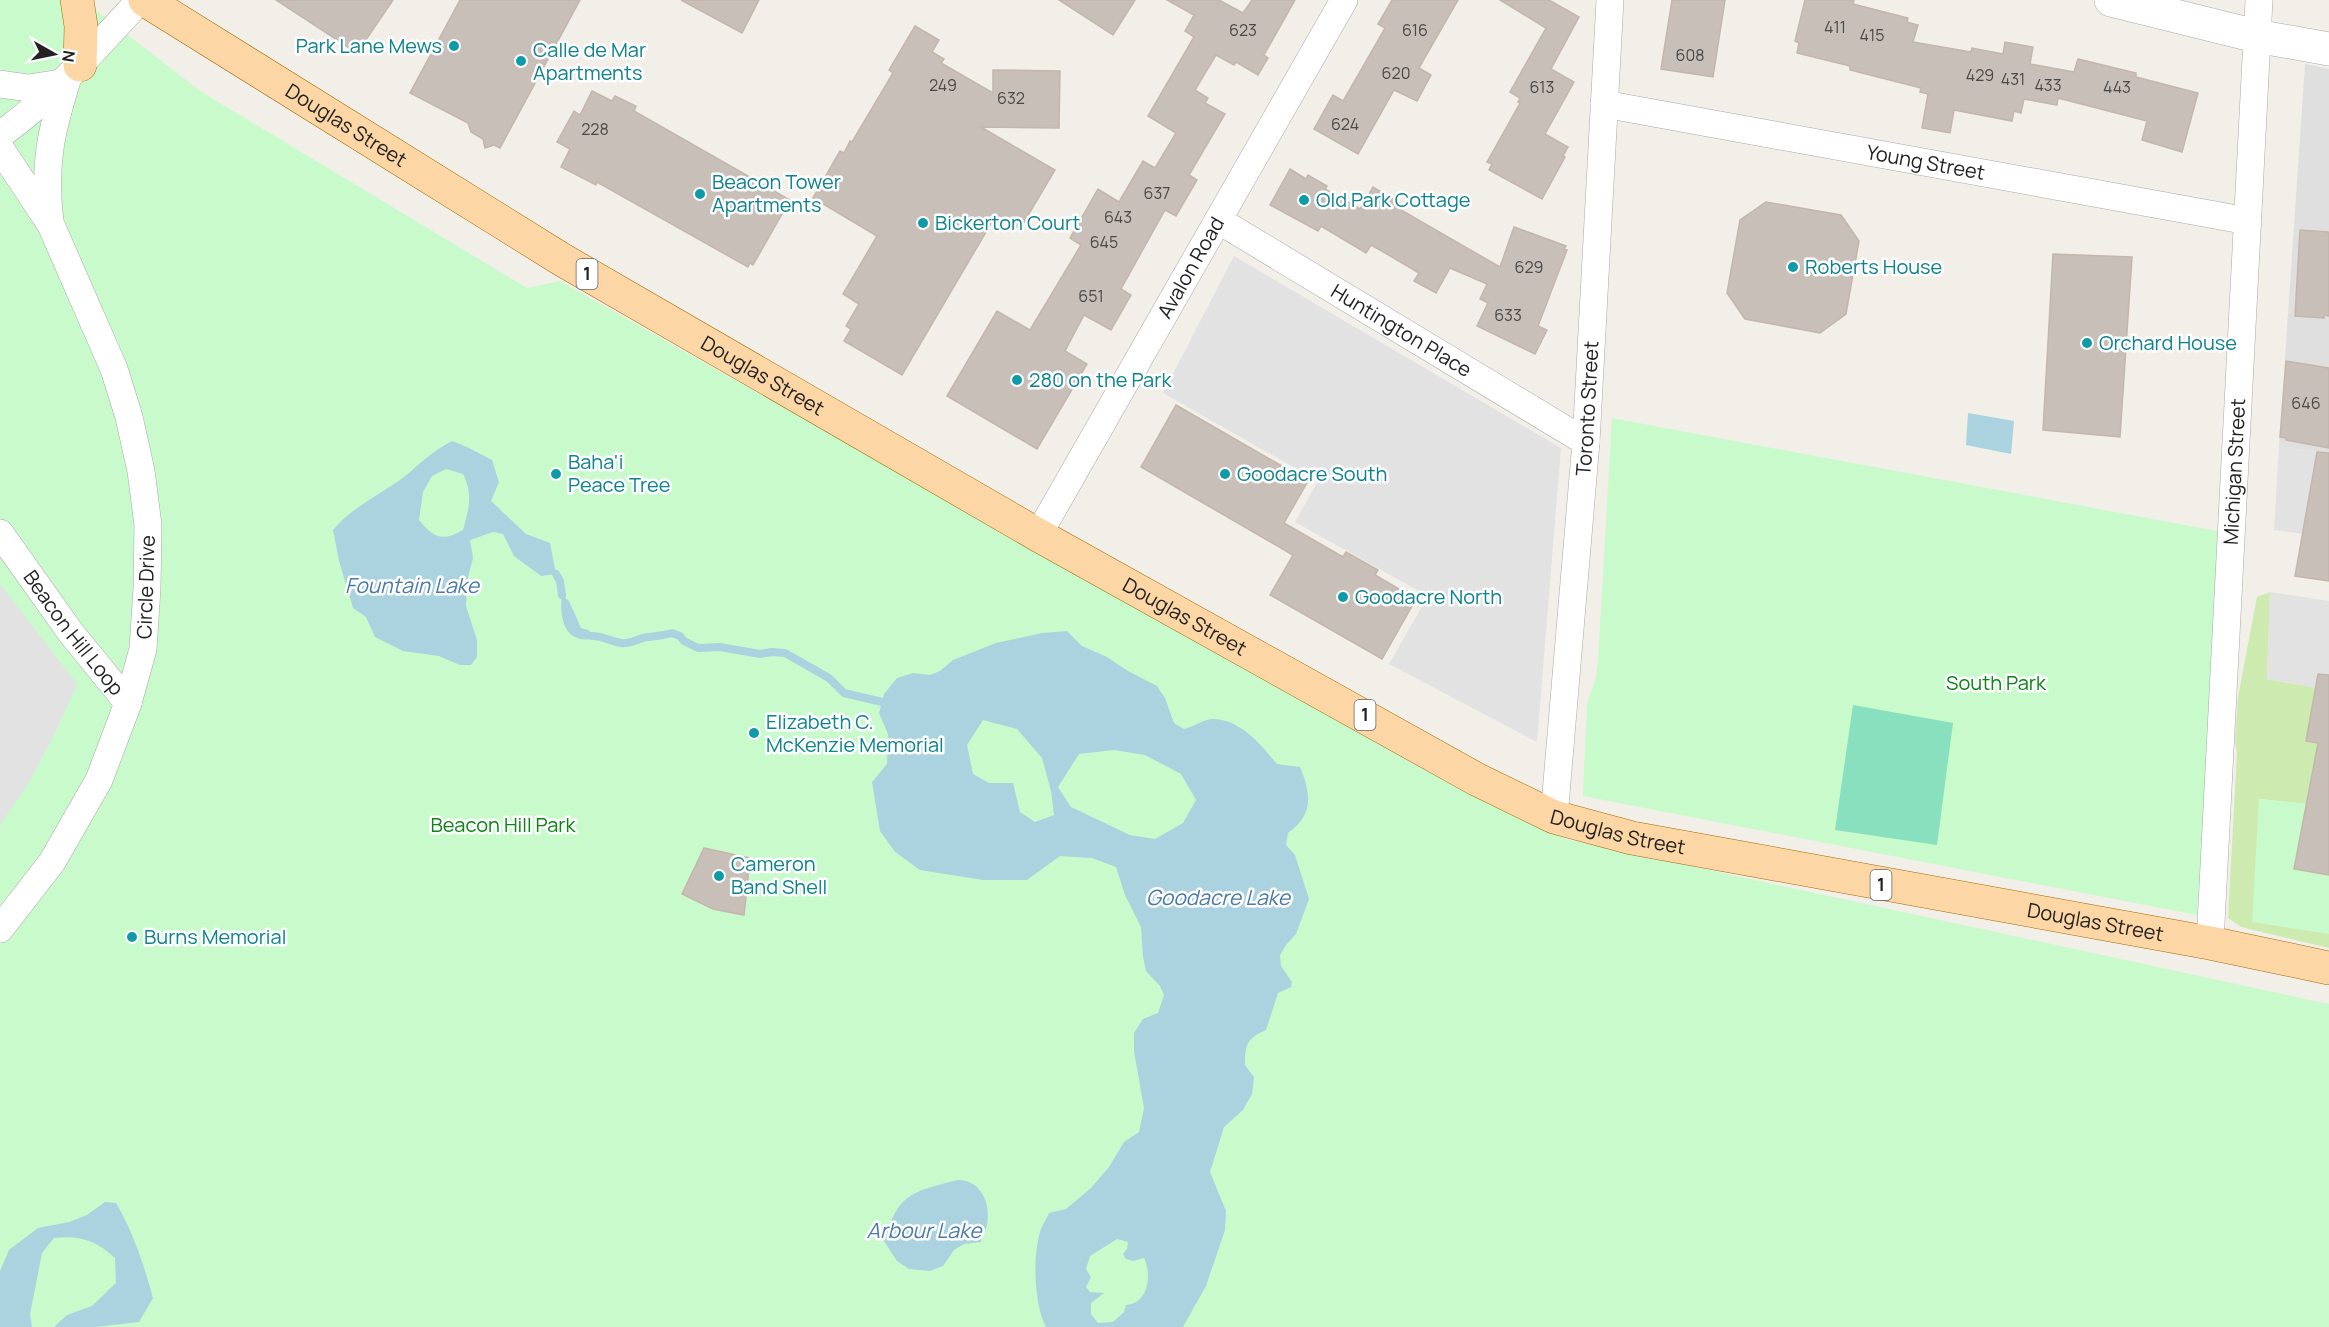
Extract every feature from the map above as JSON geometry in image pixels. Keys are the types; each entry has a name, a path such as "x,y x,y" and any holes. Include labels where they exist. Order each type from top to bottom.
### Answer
{"main road":[{"path":"70,74 81,26 77,0"},
{"name":"Douglas Street","path":"145,0 561,259 1038,535 1476,779 1554,817 1632,838 2210,943 2329,968"}],"street":[{"name":"Circle Drive","path":"0,135 23,118 70,74 140,0"},
{"name":"Avalon Road","path":"1038,535 1344,0"},
{"name":"Toronto Street","path":"1554,817 1586,442 1610,0"},
{"path":"2111,0 2256,36 2329,49"},
{"name":"Michigan Street","path":"2210,943 2259,0"},
{"name":"Circle Drive","path":"51,225 46,191 47,157 56,115 70,74"},
{"path":"0,84 29,88 70,74"},
{"name":"Young Street","path":"1604,104 2248,220"},
{"name":"Circle Drive","path":"0,148 51,225 114,369 129,417 141,471 148,525 143,649 128,703 99,780 52,862 0,929"},
{"name":"Huntington Place","path":"1218,220 1586,442"},
{"name":"Beacon Hill Loop","path":"0,533 71,633 128,703"}],"shaded area":[{"path":"2305,64 2329,69 2329,454 2279,446"},
{"path":"1234,256 1561,448 1537,742 1389,664 1428,596 1295,522 1318,481 1163,393"},
{"path":"2279,446 2329,454 2304,534 2274,530"},
{"path":"0,584 77,684 29,782 0,825"},
{"path":"2270,592 2329,601 2329,690 2267,679"}],"green space":[{"name":"Beacon Hill Park","path":"0,0 83,0 200,91 527,288 560,281 1426,771 1565,839 2329,1004 2329,1327 0,1327"},
{"name":"South Park","path":"1612,418 2222,532 2197,915 1583,796 1587,704 1596,677 1598,661"},
{"path":"2270,592 2267,679 2329,690 2315,688 2306,741 2329,745 2329,769 2313,766 2307,804 2259,799 2329,934 2329,948 2241,927 2228,918 2238,697 2257,597"},
{"path":"1853,705 1953,723 1937,845 1835,830"},
{"path":"2259,799 2307,804 2295,868 2329,875 2329,934 2252,922"}],"water":[{"path":"1968,413 2014,421 2011,454 1966,445"},
{"name":"Fountain Lake","path":"452,441 492,460 499,482 491,501 526,534 550,543 556,574 541,576 514,556 503,534 493,532 470,540 473,558 467,581 466,606 477,640 477,657 471,665 460,665 439,656 403,651 375,637 366,617 353,608 339,561 333,530 357,508 404,477","holes":["446,469 463,474 468,488 469,502 463,530 444,537 434,534 419,520 423,492 432,476"]},
{"path":"562,595 569,601 581,628 593,634 591,639 575,637 565,627 561,612"},
{"name":"Goodacre Lake","path":"1067,631 1082,646 1107,657 1157,686 1165,698 1174,723 1184,729 1211,719 1222,720 1240,728 1257,741 1277,764 1300,767 1308,795 1306,811 1288,833 1286,845 1295,855 1309,899 1296,934 1280,955 1281,966 1292,982 1291,987 1278,993 1266,1030 1248,1043 1245,1065 1254,1077 1252,1094 1243,1110 1224,1127 1210,1172 1226,1211 1225,1230 1206,1286 1183,1327 1046,1327 1037,1293 1036,1252 1041,1229 1049,1213 1066,1209 1091,1188 1109,1167 1124,1142 1139,1132 1144,1108 1134,1051 1134,1033 1143,1019 1158,1013 1164,995 1160,986 1146,971 1141,927 1125,895 1116,867 1092,858 1060,856 1027,880 983,880 920,870 895,852 880,831 872,782 887,764 888,734 879,713 884,694 897,678 913,673 930,675 940,671 953,660 996,643 1042,633","holes":["983,720 1017,729 1042,758 1051,791 1054,815 1035,822 1020,812 1013,783 989,783 973,774 967,745","1114,750 1145,755 1181,774 1196,800 1183,823 1155,839 1130,835 1071,807 1058,787 1079,754","1117,1239 1128,1242 1123,1254 1126,1259 1133,1261 1144,1258 1148,1272 1147,1287 1140,1299 1126,1305 1124,1312 1113,1322 1098,1323 1091,1314 1091,1303 1104,1293 1090,1292 1086,1287 1091,1277 1086,1269 1090,1256"]},
{"name":"Arbour Lake","path":"958,1180 973,1184 983,1194 986,1201 988,1217 981,1242 964,1244 954,1250 943,1266 930,1271 909,1269 897,1261 884,1241 895,1212 902,1203 918,1192"},
{"path":"105,1202 116,1203 138,1250 150,1286 153,1298 139,1322 96,1327 54,1327 67,1315 92,1306 116,1283 115,1258 87,1240 63,1237 54,1238 42,1253 30,1314 32,1327 0,1327 0,1271 9,1250 38,1228 69,1222 87,1215"}],"building":[{"path":"276,0 393,0 357,53"},
{"path":"460,0 580,0 500,148 494,145 485,148 483,139 471,132 468,123 410,93"},
{"path":"681,0 759,0 742,33"},
{"path":"1059,0 1135,0 1113,35"},
{"path":"1167,0 1219,0 1243,13 1252,0 1295,0 1264,55 1268,58 1258,75 1236,62 1234,65 1216,55 1195,90 1208,98 1205,103 1225,114 1189,175 1197,180 1176,216 1165,210 1121,289 1131,295 1111,330 1084,315 1065,351 1087,364 1037,449 947,396 997,311 1030,330 1081,245 1070,238 1098,189 1119,202 1143,161 1155,168 1176,133 1148,116 1194,37 1185,31 1194,15"},
{"path":"1392,0 1458,0 1419,68 1431,75 1417,101 1394,90 1358,154 1314,129 1333,95 1343,101 1385,28 1378,24"},
{"path":"1500,0 1549,0 1579,17 1551,69 1574,82 1545,134 1568,147 1542,199 1489,170 1492,164 1487,162 1520,103 1518,102 1520,98 1510,92 1546,28"},
{"path":"1672,0 1725,0 1713,77 1661,69"},
{"path":"1805,0 1854,0 1853,4 1908,18 1907,22 1918,25 1913,42 1971,52 1972,48 2003,54 2005,42 2033,47 2030,64 2074,72 2078,59 2136,73 2136,77 2198,93 2182,152 2142,140 2147,121 2058,98 2057,105 2024,99 2021,113 2014,111 2012,121 1954,110 1950,133 1922,128 1928,94 1920,92 1921,88 1850,70 1850,66 1797,53 1799,43 1795,41"},
{"name":"Bickerton Court","path":"915,26 939,40 932,52 944,59 941,63 993,93 993,70 1060,71 1059,128 981,127 1055,170 1020,229 996,215 902,375 844,341 851,329 846,326 859,304 843,294 877,236 813,198 840,151 844,153 850,141 852,142 893,73 889,70"},
{"name":"Beacon Tower Apartments","path":"592,91 612,101 615,96 636,106 634,111 790,200 753,265 750,263 748,267 597,182 596,185 561,167 570,149 557,142 574,111 580,115"},
{"path":"1290,169 1306,179 1308,175 1327,186 1325,189 1360,209 1373,187 1403,205 1401,210 1500,267 1514,227 1566,246 1564,249 1567,250 1538,326 1547,330 1535,354 1477,326 1488,303 1480,299 1487,284 1450,268 1436,293 1414,281 1419,273 1371,245 1366,253 1321,226 1318,231 1270,205"},
{"name":"Roberts House","path":"1766,202 1841,215 1859,241 1846,314 1820,333 1745,319 1727,293 1740,220"},
{"path":"2300,230 2328,232 2329,234 2329,316 2324,315 2324,318 2295,316"},
{"name":"Orchard House","path":"2053,254 2132,257 2120,437 2043,430"},
{"path":"2286,361 2329,368 2329,448 2280,437"},
{"path":"1176,405 1308,481 1284,523 1343,557 1346,552 1378,570 1375,575 1416,599 1382,659 1270,595 1293,555 1141,467"},
{"path":"2317,452 2329,453 2329,581 2295,576"},
{"path":"2318,674 2329,675 2329,875 2294,869 2318,743 2306,741"},
{"name":"Cameron Band Shell","path":"704,848 750,858 744,915 713,909 682,894"}],"waterway":[{"path":"556,574 560,581 562,595"},
{"path":"592,636 625,643 672,633 698,648 720,647 760,654 785,653 829,678 844,693 882,702"}],"place":[{"name":"Park Lane Mews","path":"454,46"},
{"name":"Calle de Mar Apartments","path":"521,61"},
{"name":"Beacon Tower Apartments","path":"700,194"},
{"name":"Old Park Cottage","path":"1304,200"},
{"name":"Bickerton Court","path":"923,223"},
{"name":"Roberts House","path":"1793,267"},
{"name":"Orchard House","path":"2087,343"},
{"name":"280 on the Park","path":"1017,380"},
{"name":"Baha'i Peace Tree","path":"556,474"},
{"name":"Goodacre South","path":"1225,474"},
{"name":"Goodacre North","path":"1343,597"},
{"name":"Elizabeth C. McKenzie Memorial","path":"754,733"},
{"name":"Cameron Band Shell","path":"719,876"},
{"name":"Burns Memorial","path":"132,937"}]}
